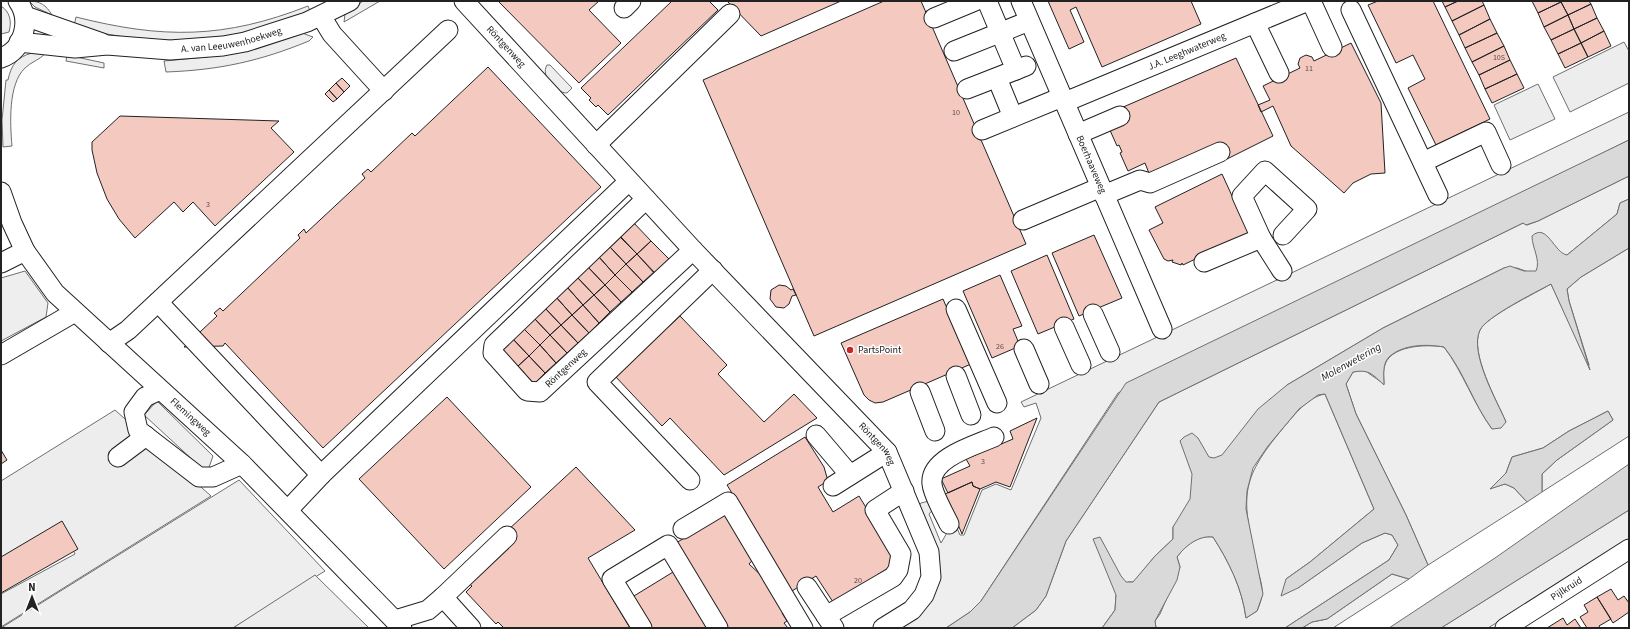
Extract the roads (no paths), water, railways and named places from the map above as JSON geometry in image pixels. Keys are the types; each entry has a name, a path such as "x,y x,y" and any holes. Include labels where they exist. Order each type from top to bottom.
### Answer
{"street":[{"name":"A. van Leeuwenhoekweg","path":"19,42 75,48 107,45 170,50 223,46 274,34 321,16 350,1"},
{"name":"Röntgenweg","path":"464,1 693,250 887,452 930,552 931,577 924,594 912,610 883,628"},
{"path":"934,18 975,1"},
{"path":"968,89 1021,68 1000,33 987,1"},
{"name":"Boerhaaveweg","path":"1021,1 1162,329"},
{"path":"1309,1 1332,48"},
{"name":"J.A. Leeghwaterweg","path":"982,130 1013,117 1064,100 1309,1"},
{"name":"A. van Leeuwenhoekweg","path":"21,8 107,45"},
{"path":"2,61 19,42 26,25 21,8"},
{"path":"1351,10 1438,195"},
{"path":"596,145 730,14"},
{"path":"321,16 332,34 384,91"},
{"path":"954,51 1030,21"},
{"path":"1255,23 1279,73"},
{"path":"109,343 128,330 448,30"},
{"path":"997,78 1013,117"},
{"path":"1078,134 1120,116"},
{"path":"1423,162 1486,132 1501,165"},
{"path":"1023,220 1103,191 1140,180 1150,184 1220,152"},
{"path":"1282,271 1261,238 1242,196 1265,171 1307,209 1283,234"},
{"path":"288,510 321,475 629,181"},
{"name":"Flemingweg","path":"1,192 12,223 25,252 56,293 242,464 399,624"},
{"name":"Röntgenweg","path":"646,199 494,345 492,353 527,390 540,392 693,250"},
{"path":"1204,262 1261,238"},
{"path":"1,263 25,252"},
{"path":"690,480 597,382 713,270"},
{"path":"158,302 321,475"},
{"path":"956,309 997,403"},
{"path":"1,355 75,312"},
{"path":"1092,314 1110,352"},
{"path":"1064,327 1081,365"},
{"path":"1024,349 1039,384"},
{"path":"956,376 972,414"},
{"path":"160,390 144,397 134,412 138,430 199,477 213,477 242,464"},
{"path":"920,392 952,455"},
{"path":"816,435 850,476"},
{"path":"118,457 146,436"},
{"path":"949,524 934,491 932,476 947,457 994,437"},
{"path":"833,486 887,452"},
{"path":"807,587 830,622 893,577 898,570 902,554 875,510 906,496 934,491"},
{"path":"683,528 728,502 803,628"},
{"path":"399,624 428,610 508,536"},
{"path":"642,628 612,579 668,545 718,628"},
{"name":"Pijlkruid","path":"1505,628 1629,549"},
{"path":"443,597 470,628"}],"water":[{"path":"1629,140 1629,176 1538,221 1526,225 1523,223 1159,402 1066,541 1046,596 1036,610 1012,628 946,628 970,612 981,601 1126,383"},
{"name":"Molenwetering","path":"1629,199 1629,248 1581,277 1567,289 1569,301 1590,370 1551,284 1501,312 1492,318 1480,330 1478,351 1481,364 1491,390 1506,422 1501,428 1492,429 1444,347 1423,345 1408,347 1395,353 1389,357 1385,363 1384,385 1370,373 1363,371 1353,372 1346,384 1356,414 1406,515 1428,565 1409,579 1392,574 1327,619 1312,622 1302,628 1285,628 1389,560 1398,545 1392,535 1385,533 1362,543 1298,588 1281,596 1286,579 1310,562 1374,509 1325,394 1318,395 1299,409 1268,446 1253,468 1247,491 1246,509 1263,594 1257,611 1246,618 1241,596 1234,576 1213,537 1208,537 1193,542 1177,557 1180,567 1177,580 1155,621 1156,628 1102,628 1115,610 1116,595 1093,539 1100,537 1121,576 1126,582 1133,582 1155,556 1173,539 1173,527 1190,499 1192,474 1180,441 1184,437 1192,433 1198,438 1209,457 1214,458 1222,455 1258,409 1287,385 1383,328 1504,268 1510,266 1524,271 1536,271 1537,258 1532,236 1537,233 1546,235 1562,253 1567,255 1617,214 1620,203"},
{"path":"1608,411 1613,420 1557,460 1542,474 1542,492 1527,502 1514,488 1505,484 1490,489 1506,473 1512,457 1543,448 1569,431"},
{"path":"1629,464 1629,510 1441,628 1389,628 1495,558"}],"place":[{"name":"PartsPoint","path":"850,350"}]}
